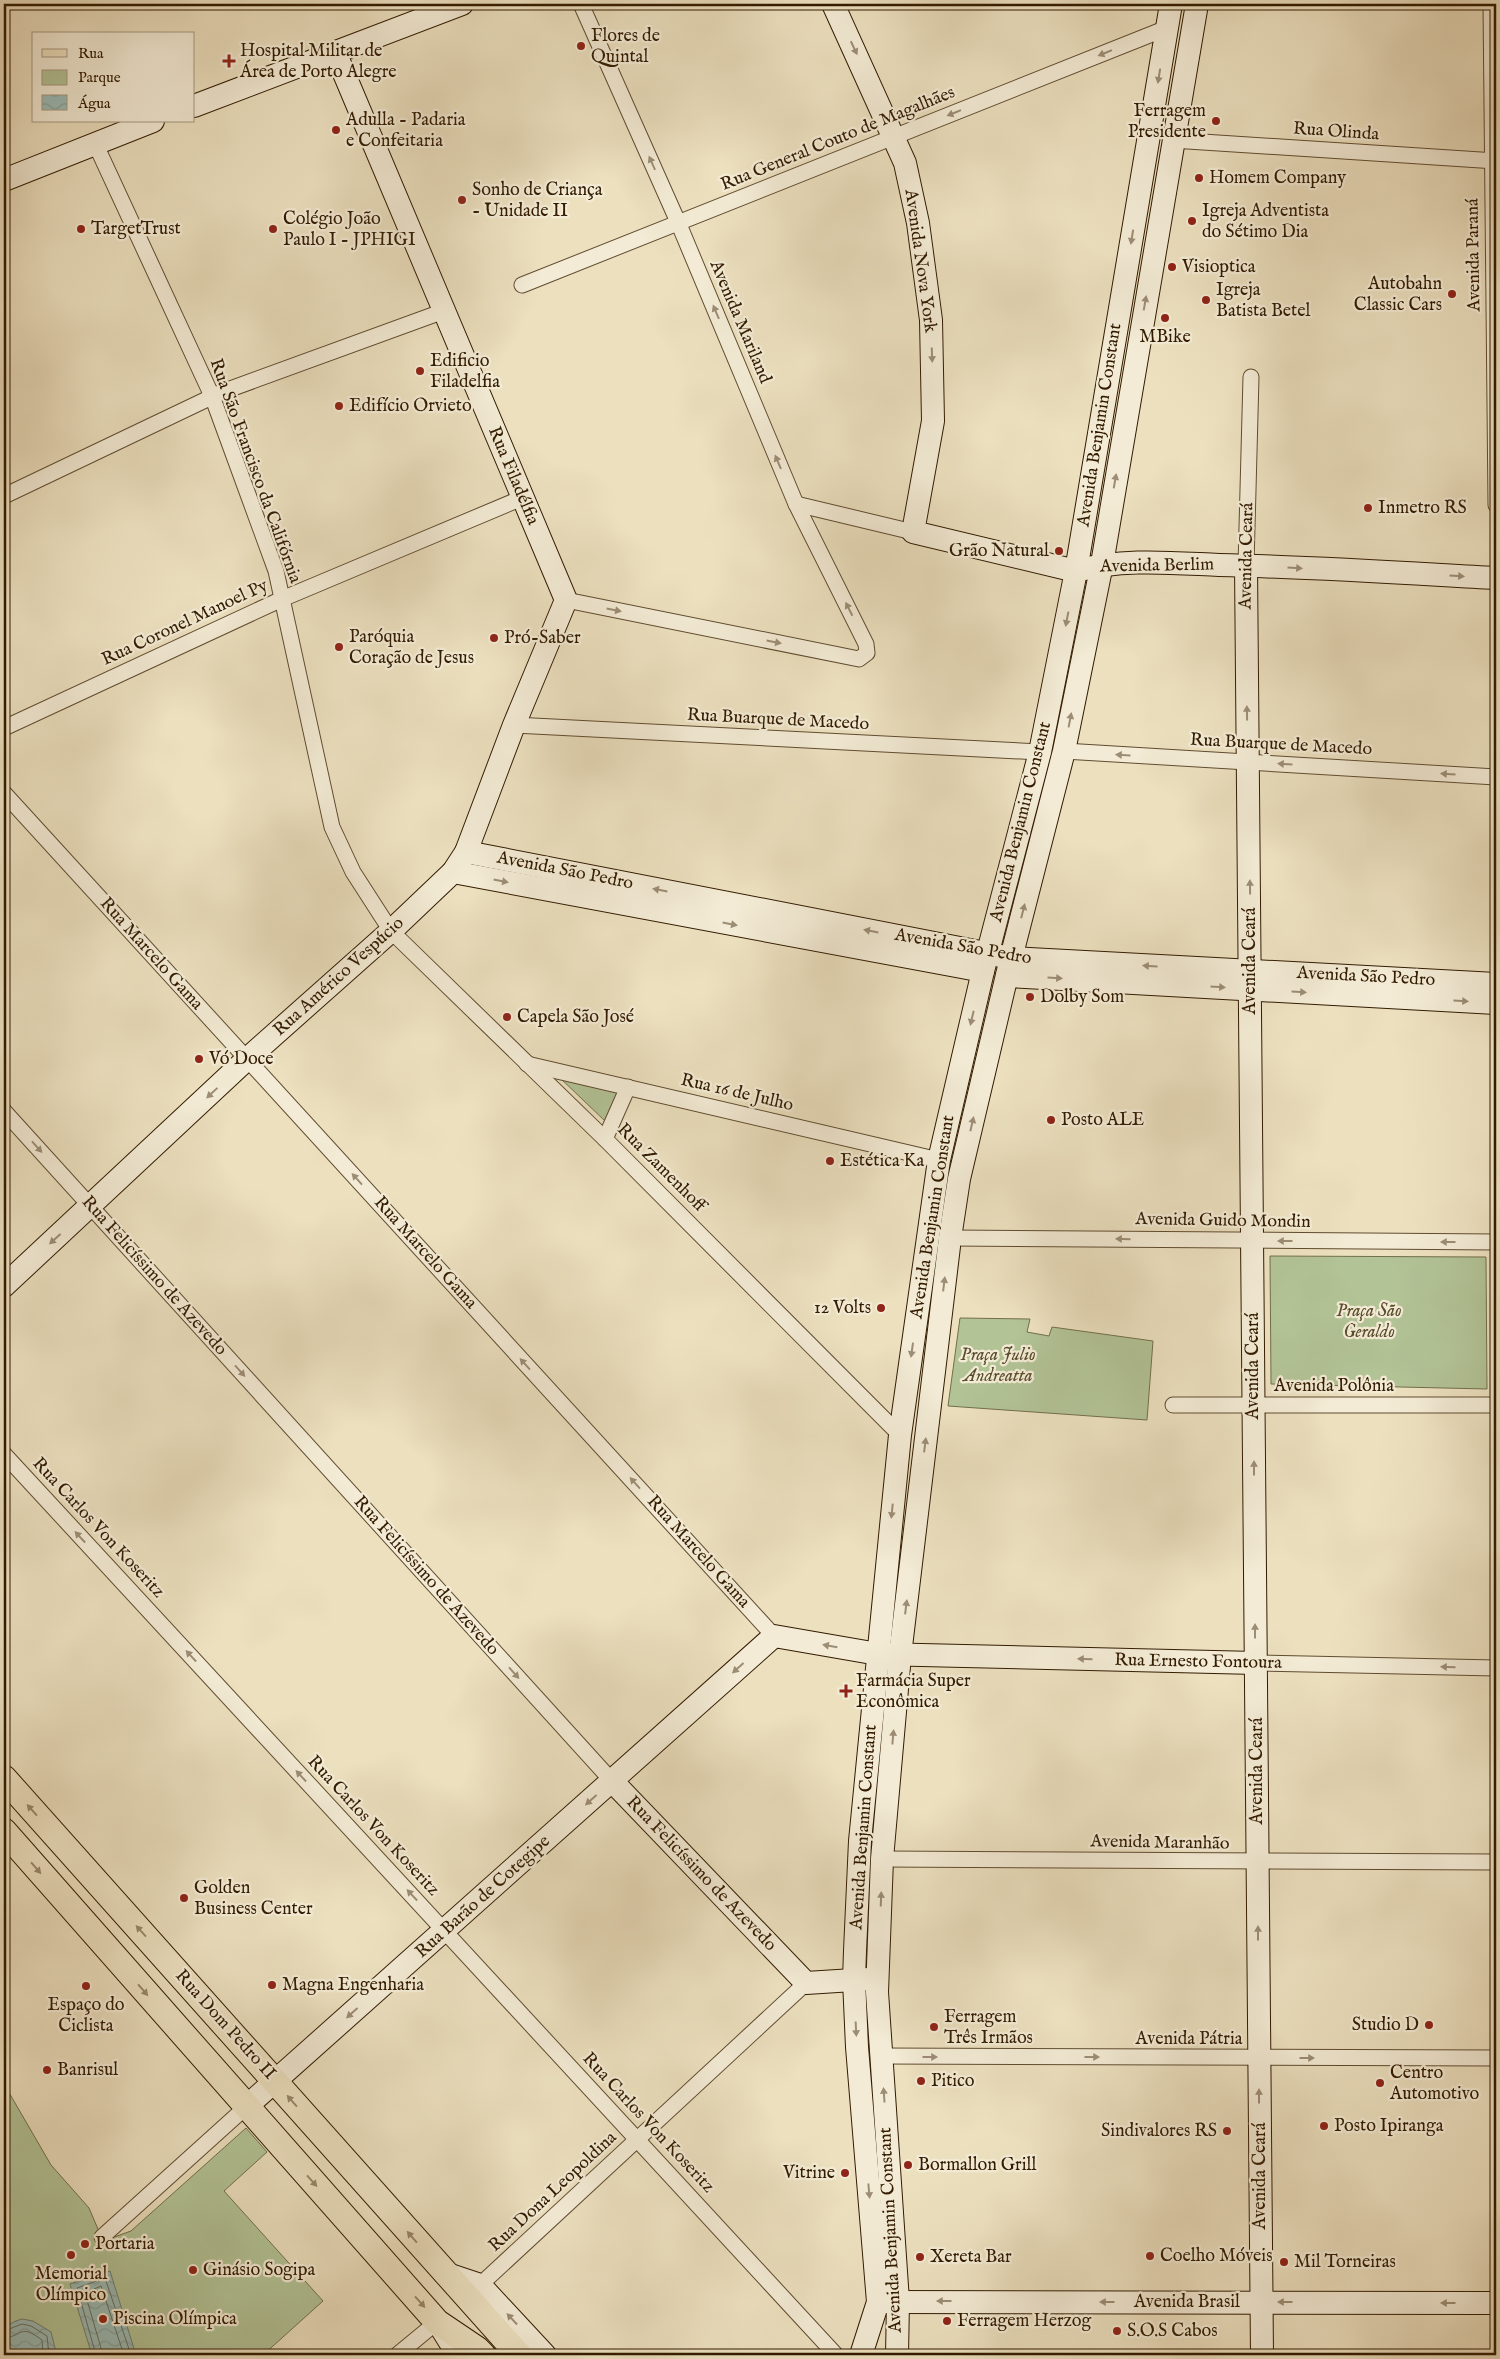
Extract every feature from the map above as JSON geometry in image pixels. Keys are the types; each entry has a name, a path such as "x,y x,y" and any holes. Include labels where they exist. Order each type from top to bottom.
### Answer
{"main road":[{"name":"Rua Dom Pedro II","path":"4,1778 519,2355"},
{"path":"4,1831 438,2322 473,2353"}],"street":[{"path":"195,106 462,4"},
{"name":"Avenida Mariland","path":"566,600 859,659 867,653 866,644 796,504 678,222 581,4"},
{"name":"Avenida Nova York","path":"833,4 895,137 905,163 918,223 930,320 934,421 913,532"},
{"name":"Avenida Benjamin Constant","path":"896,2355 857,2047 854,1980 860,1841 900,1436 939,1160 986,962 1040,752 1076,571 1171,4"},
{"name":"Avenida Benjamin Constant","path":"861,2355 888,2301 878,1978 882,1859 900,1655 950,1238 959,1179 1009,967 1064,751 1102,564 1172,140 1197,4"},
{"name":"Avenida Paraná","path":"1491,4 1496,505"},
{"name":"Rua General Couto de Magalhães","path":"522,285 1167,28"},
{"name":"Rua Filadélfia","path":"336,52 566,600"},
{"path":"4,180 150,122"},
{"name":"Rua Olinda","path":"1172,140 1494,161"},
{"name":"Rua São Francisco da Califórnia","path":"95,143 212,396 276,571 332,827 353,872 391,931"},
{"path":"4,496 212,396 444,310"},
{"name":"Avenida Ceará","path":"1251,378 1246,565 1262,2355"},
{"name":"Rua Coronel Manoel Py","path":"4,728 282,599 522,498"},
{"name":"Avenida Berlim","path":"796,504 1076,571 1102,564 1139,562 1246,565 1496,578"},
{"path":"453,872 466,852 514,725 566,600"},
{"name":"Rua Buarque de Macedo","path":"514,725 1040,752"},
{"name":"Rua Buarque de Macedo","path":"1064,751 1496,777"},
{"name":"Rua Marcelo Gama","path":"4,793 774,1636"},
{"name":"Avenida São Pedro","path":"466,852 553,880"},
{"name":"Rua Américo Vespúcio","path":"4,1286 247,1059 391,931 453,872"},
{"name":"Avenida São Pedro","path":"453,872 553,880 1009,967 1251,980 1496,1002"},
{"name":"Rua Zamenhoff","path":"391,931 605,1139 900,1436"},
{"name":"Avenida São Pedro","path":"1251,980 1496,984"},
{"name":"Rua 16 de Julho","path":"526,1064 939,1160"},
{"path":"605,1139 628,1087"},
{"name":"Rua Felicíssimo de Azevedo","path":"4,1111 612,1782 806,1983"},
{"name":"Avenida Guido Mondin","path":"950,1238 1496,1242"},
{"name":"Avenida Polônia","path":"1172,1405 1496,1405"},
{"name":"Rua Carlos Von Koseritz","path":"4,1454 638,2138 836,2355"},
{"path":"774,1636 878,1654"},
{"name":"Rua Barão de Cotegipe","path":"102,2237 774,1636"},
{"name":"Rua Ernesto Fontoura","path":"878,1654 1496,1668"},
{"name":"Avenida Maranhão","path":"882,1859 1496,1862"},
{"path":"806,1983 878,1978"},
{"name":"Rua Dona Leopoldina","path":"480,2285 806,1983"},
{"name":"Avenida Pátria","path":"881,2056 1496,2058"},
{"path":"444,2273 480,2285 545,2355"},
{"name":"Avenida Brasil","path":"888,2301 1496,2303"},
{"path":"397,2355 438,2322"}],"green space":[{"path":"558,1076 619,1091 605,1121"},
{"name":"Praça São Geraldo","path":"1270,1256 1486,1257 1487,1389 1271,1384"},
{"name":"Praça Julio Andreatta","path":"960,1318 1030,1319 1027,1332 1049,1336 1052,1327 1153,1341 1147,1420 948,1406"},
{"path":"4,2084 51,2165 89,2208 103,2241 131,2231 246,2128 267,2152 224,2191 323,2301 263,2355 4,2355"}],"water":[{"name":"Piscina Olímpica","path":"110,2271 136,2355 92,2355 70,2284"},
{"path":"22,2319 33,2321 51,2332 55,2348 54,2355 4,2355 4,2337 7,2328 15,2321"}],"place":[{"name":"Flores de Quintal","path":"581,46"},
{"name":"Hospital Militar de Área de Porto Alegre","path":"229,61"},
{"name":"Ferragem Presidente","path":"1216,121"},
{"name":"Adulla - Padaria e Confeitaria","path":"336,130"},
{"name":"Homem Company","path":"1199,178"},
{"name":"Sonho de Criança - Unidade II","path":"462,200"},
{"name":"Igreja Adventista do Sétimo Dia","path":"1192,221"},
{"name":"TargetTrust","path":"81,229"},
{"name":"Colégio João Paulo I - JPHIGI","path":"273,229"},
{"name":"Visioptica","path":"1172,267"},
{"name":"Autobahn Classic Cars","path":"1452,294"},
{"name":"Igreja Batista Betel","path":"1206,300"},
{"name":"MBike","path":"1165,318"},
{"name":"Edificio Filadelfia","path":"420,371"},
{"name":"Edifício Orvieto","path":"339,406"},
{"name":"Inmetro RS","path":"1368,508"},
{"name":"Grão Natural","path":"1059,551"},
{"name":"Pró-Saber","path":"494,638"},
{"name":"Paróquia Coração de Jesus","path":"339,647"},
{"name":"Dolby Som","path":"1030,997"},
{"name":"Capela São José","path":"507,1017"},
{"name":"Vó Doce","path":"199,1059"},
{"name":"Posto ALE","path":"1051,1120"},
{"name":"Estética Ka","path":"830,1161"},
{"name":"12 Volts","path":"881,1308"},
{"name":"Farmácia Super Econômica","path":"846,1691"},
{"name":"Golden Business Center","path":"184,1898"},
{"name":"Magna Engenharia","path":"272,1985"},
{"name":"Espaço do Ciclista","path":"86,1986"},
{"name":"Studio D","path":"1429,2025"},
{"name":"Ferragem Três Irmãos","path":"934,2027"},
{"name":"Banrisul","path":"47,2070"},
{"name":"Pitico","path":"921,2081"},
{"name":"Centro Automotivo","path":"1380,2083"},
{"name":"Posto Ipiranga","path":"1324,2126"},
{"name":"Sindivalores RS","path":"1227,2131"},
{"name":"Bormallon Grill","path":"908,2165"},
{"name":"Vitrine","path":"845,2173"},
{"name":"Portaria","path":"85,2244"},
{"name":"Memorial Olímpico","path":"71,2255"},
{"name":"Coelho Móveis","path":"1150,2256"},
{"name":"Xereta Bar","path":"920,2257"},
{"name":"Mil Torneiras","path":"1284,2262"},
{"name":"Ginásio Sogipa","path":"193,2270"},
{"name":"Piscina Olímpica","path":"103,2319"},
{"name":"Ferragem Herzog","path":"947,2321"},
{"name":"S.O.S Cabos","path":"1117,2331"}]}
